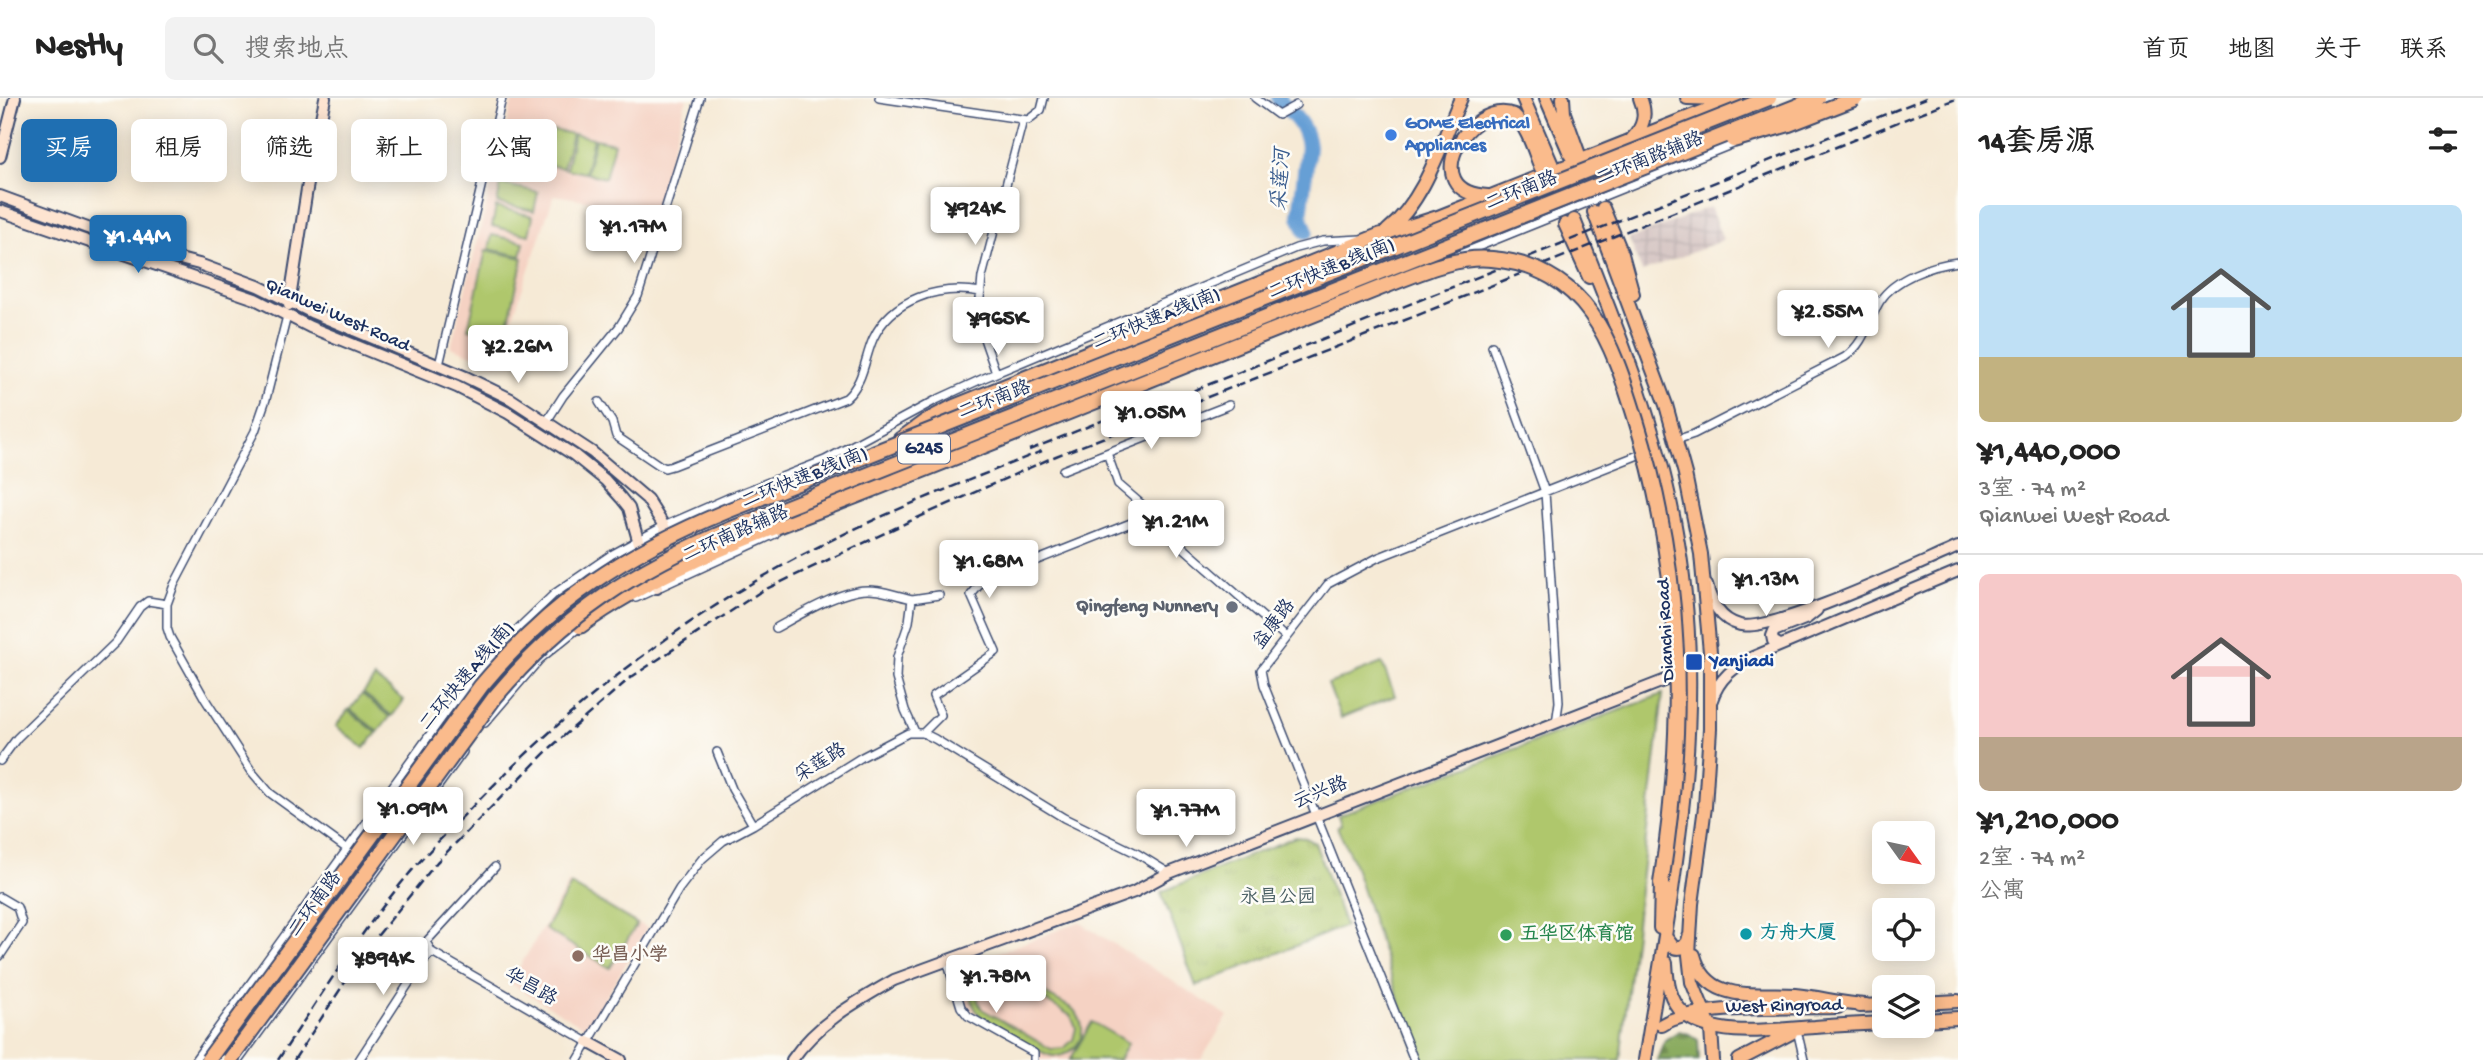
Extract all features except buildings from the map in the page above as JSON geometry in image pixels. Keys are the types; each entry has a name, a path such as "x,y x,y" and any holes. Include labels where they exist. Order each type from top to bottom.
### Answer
{"highway":[{"name":"二环快速A线(南)","path":"209,1060 461,710 502,661 544,619 597,578 663,539 1769,98"},
{"name":"二环快速B线(南)","path":"228,1060 476,721 516,673 562,628 613,589 671,556 904,460 1818,98"},
{"path":"1684,151 1764,132 1856,98"},
{"path":"874,453 942,412 1381,235"},
{"path":"580,626 620,599 650,573 670,573 1385,286 1448,265 1481,258 1503,260 1538,272 1566,288 1592,313 1611,346 1645,449 1667,545 1675,612 1678,712 1674,787 1661,883"},
{"path":"904,460 1063,414"},
{"path":"898,480 1019,415"}],"main road":[{"path":"0,157 15,98"},
{"path":"287,316 307,188 325,98"},
{"path":"1311,283 1399,220 1415,199 1433,164 1461,98"},
{"path":"1492,195 1475,194 1458,180 1452,164 1453,145 1458,133 1471,118 1480,111 1500,107 1513,114 1546,166 1523,98"},
{"path":"1546,98 1575,154 1563,98"},
{"path":"1630,141 1643,123 1644,108 1640,98"},
{"path":"1687,98 1728,98"},
{"path":"1381,235 1429,220 1737,98"},
{"name":"二环南路","path":"228,1060 460,738 503,684 537,647 571,616 606,591 650,573 670,546 736,511 1776,98"},
{"name":"二环南路","path":"670,546 939,443 1812,98"},
{"name":"Qianwei West Road","path":"0,196 153,252 258,286 313,313 439,365 511,399 592,452 640,492 657,513 670,546"},
{"name":"Dianchi Road","path":"1598,210 1627,270 1648,352 1676,440 1695,515 1703,569 1710,652 1710,713 1705,807 1689,937 1691,977 1710,1026 1713,1056"},
{"name":"Qianwei West Road","path":"0,211 255,299 287,316 457,387 540,432 605,480 621,498 628,508 650,573"},
{"name":"Dianchi Road","path":"1570,222 1628,360 1657,448 1673,512 1682,564 1689,677 1687,770 1665,945"},
{"path":"650,573 667,566 672,558 670,546"},
{"path":"1703,569 1709,593 1723,616 1739,624 1753,626 1770,623 1828,602 1958,547"},
{"path":"1710,713 1716,690 1725,676 1746,661 1958,571"},
{"name":"二环南路","path":"209,1060 445,737 494,675 528,638 563,606 599,580 650,573"},
{"path":"1780,645 1773,641 1774,631 1807,618 1828,602"},
{"name":"云兴路","path":"792,1060 824,1025 857,1001 894,980 1134,892 1168,873 1665,680 1689,677"},
{"path":"466,748 491,699 503,684"},
{"path":"1646,1056 1663,975 1665,945 1660,918 1661,883"},
{"path":"1661,883 1658,927 1663,975 1672,997 1686,1015"},
{"path":"1691,916 1695,962 1706,981 1718,988 1744,994 1798,995 1866,1005"},
{"path":"1665,945 1680,948 1687,944 1689,937"},
{"path":"1935,1002 1958,1001"},
{"name":"West Ringroad","path":"1662,1025 1686,1015 1706,1012 1872,1005"},
{"name":"West Ringroad","path":"1686,1015 1710,1026 1753,1031 1872,1024"},
{"path":"1935,1019 1958,1018"},
{"name":"Dianchi Road","path":"1662,1025 1680,1020 1697,1025 1710,1039 1713,1056"},
{"path":"1646,1056 1653,1035 1662,1025"},
{"path":"1740,1060 1773,1041 1811,1027"},
{"name":"华昌路","path":"588,1042 621,1060"}],"street":[{"path":"439,365 502,98"},
{"path":"547,421 563,396 619,327 638,296 700,98"},
{"path":"879,98 1023,120 1035,116 1041,110 1044,98"},
{"path":"1255,98 1278,115 1296,106"},
{"name":"二环南路辅路","path":"650,573 814,518 1099,398 1849,98"},
{"path":"996,373 981,330 982,277 1023,120"},
{"name":"二环南路辅路","path":"195,1060 434,727 504,642 554,594 582,573 664,526 825,460 936,400 996,373 1296,248 1322,241 1363,239 1381,235"},
{"path":"1676,440 1694,434 1845,357 1855,350 1864,337 1881,300 1889,291 1920,272 1943,263 1958,262"},
{"path":"599,402 612,422 616,436 659,465 672,467 846,398 859,383 878,330 907,303 932,292 981,292"},
{"path":"287,316 255,431 174,585 167,604 167,628 175,647 252,772 271,793 347,849"},
{"path":"1492,346 1545,492 1559,702 1556,723"},
{"path":"1063,470 1229,405"},
{"name":"益康路","path":"1414,1060 1261,670 1328,584 1377,558 1657,448"},
{"path":"1107,453 1118,484 1169,535 1286,637"},
{"path":"919,732 941,715 933,696 996,652 971,595 982,582 1151,515"},
{"path":"776,628 858,591 880,591 912,599 939,595"},
{"path":"912,599 909,622 897,657 896,678 905,710 919,732 1064,818 1156,864 1168,873"},
{"path":"0,761 18,738 116,642 140,607 148,601 167,604"},
{"path":"239,1060 497,707 527,672 580,626"},
{"name":"采莲路","path":"578,1060 679,889 702,859 723,841 862,758 908,733 919,732"},
{"path":"717,752 732,789 753,825"},
{"name":"华昌路","path":"495,867 426,942 432,952 588,1042"},
{"path":"0,897 17,907 22,923 0,956"},
{"path":"359,1060 422,963 432,952"},
{"path":"947,961 961,1007 968,1016 1034,1053 1034,1060"},
{"path":"1797,1030 1804,1060"}],"shaded area":[{"path":"513,98 687,98 653,216 630,207 554,195 497,364 451,347 492,182 557,182 557,119 508,119"},
{"path":"1710,207 1723,240 1642,272 1629,239"},
{"name":"华昌小学","path":"569,883 647,928 587,1029 510,983"},
{"path":"1079,922 1228,1016 1201,1060 1038,1060 1037,1050 973,1012 965,1004 955,969"}],"green space":[{"path":"557,131 572,134 563,168 557,167"},
{"path":"574,134 593,138 585,173 566,169"},
{"path":"595,139 614,143 605,178 586,173"},
{"path":"501,184 538,192 534,211 497,203"},
{"path":"496,207 533,216 529,235 492,226"},
{"path":"492,235 524,242 521,256 489,249"},
{"path":"486,250 523,258 505,338 468,329"},
{"path":"1382,663 1395,696 1341,718 1328,684"},
{"path":"375,678 404,700 392,716 363,693"},
{"path":"362,694 390,717 378,732 350,709"},
{"name":"五华区体育馆","path":"1663,694 1620,1060 1425,1060 1417,1055 1353,861 1337,827 1341,825 1338,815"},
{"path":"348,710 377,733 364,748 336,726"},
{"name":"永昌公园","path":"1295,837 1306,838 1315,843 1345,926 1196,986 1161,892"},
{"path":"571,885 637,924 610,968 545,929"},
{"path":"991,970 1007,972 1073,1009 1082,1027 1078,1044 1065,1054 1046,1054 980,1016 973,1003 972,990 978,978","holes":["993,976 1005,977 1071,1016 1076,1028 1073,1040 1064,1048 1051,1049 982,1009 978,999 981,985"]},
{"path":"1092,1022 1128,1043 1119,1060 1070,1060"},
{"path":"1679,1031 1698,1040 1699,1060 1657,1060 1665,1040"}],"waterway":[{"name":"采莲河","path":"1279,98 1299,122 1307,139 1300,216 1306,231"}],"railway":[{"path":"1152,407 1926,98"},
{"path":"294,1060 366,950 437,862 550,748 630,678 760,592 1056,456 1413,317 1958,98"},
{"path":"1029,450 1159,398"},
{"path":"278,1060 364,932 415,867 518,761 596,692 637,660 723,601 814,549 926,497 1042,451"}],"place":[{"name":"GOME Electrical Appliances","path":"1391,135"},
{"name":"Qingfeng Nunnery","path":"1232,607"},
{"name":"Yanjiadi","path":"1694,662"},
{"name":"方舟大厦","path":"1746,934"},
{"name":"五华区体育馆","path":"1506,935"},
{"name":"华昌小学","path":"578,956"}]}
